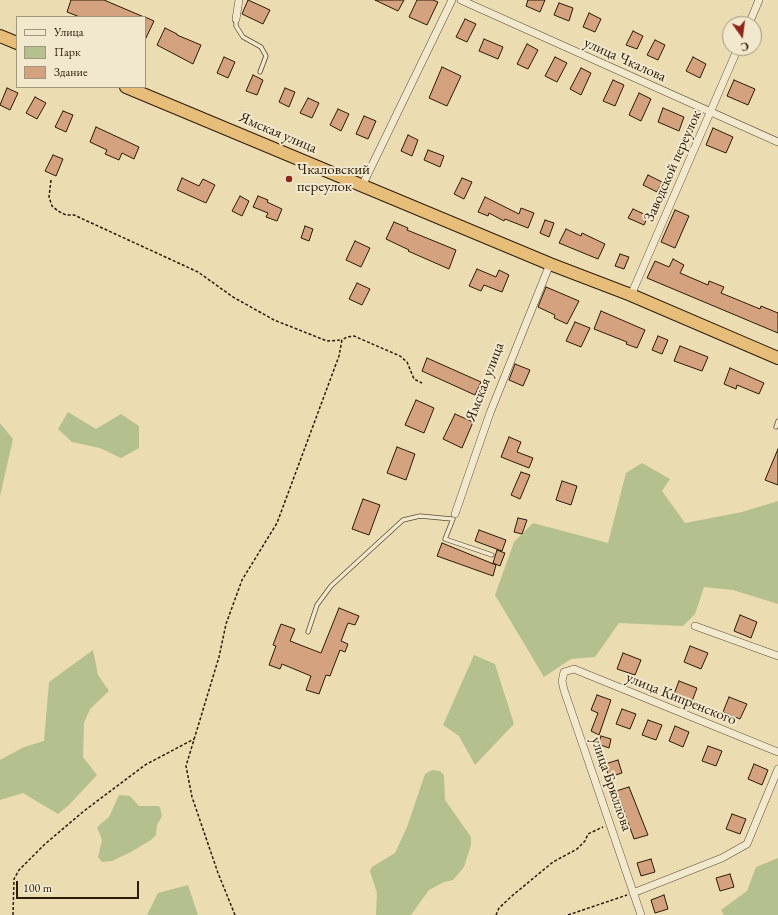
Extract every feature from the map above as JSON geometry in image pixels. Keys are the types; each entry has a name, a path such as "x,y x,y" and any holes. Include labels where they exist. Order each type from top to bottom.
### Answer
{"highway":[{"path":"0,36 16,43"},
{"name":"Ямская улица","path":"128,88 550,264 631,294 778,358"}],"street":[{"path":"236,18 239,0"},
{"path":"362,186 452,0"},
{"name":"улица Чкалова","path":"462,0 710,113 778,142"},
{"path":"752,16 759,0"},
{"name":"Заводской переулок","path":"631,294 735,56"},
{"name":"Ямская улица","path":"454,516 490,413 550,264"},
{"path":"696,626 778,656"},
{"name":"улица Кипренского","path":"574,669 778,752"},
{"name":"улица Брюллова","path":"574,669 564,672 562,681 564,690 611,823 640,915"},
{"path":"633,893 722,858 747,844 778,769"}],"lane":[{"path":"236,18 236,26 243,37 261,48 266,56 260,72"},
{"path":"776,427 778,421"},
{"path":"308,632 317,605 331,586 403,520 420,516 454,516 445,539 492,555"}],"path":[{"path":"51,180 49,197 52,206 58,211 66,215 74,215 198,272 233,297 274,320 327,342 342,340 347,337 354,336 400,356 407,362 414,379 422,383"},
{"path":"234,915 192,797 186,766 219,657 226,624 242,580 277,523 339,356 342,340"},
{"path":"14,915 14,879 19,870 45,844 84,811 145,765 194,739"},
{"path":"496,915 499,908 553,862 577,849 586,841 588,834 611,823"},
{"path":"568,915 633,893"}],"green space":[{"path":"68,412 96,429 121,414 139,426 139,448 121,458 100,448 72,442 58,429"},
{"path":"0,423 13,439 0,496"},
{"path":"642,463 670,479 662,491 685,523 742,512 778,501 778,604 733,590 704,587 695,614 683,626 619,623 595,657 571,659 544,677 495,595 514,542 533,523 608,543 626,473"},
{"path":"93,650 98,675 109,691 90,709 84,723 83,757 97,775 68,806 58,814 23,793 0,800 0,760 24,747 44,741 49,682"},
{"path":"474,655 495,664 514,724 475,765 459,736 443,725"},
{"path":"432,770 440,771 444,775 445,800 471,837 471,845 464,867 453,880 444,882 429,890 411,915 376,915 377,893 370,871 372,867 395,853 407,827 425,774"},
{"path":"119,795 130,796 139,806 160,807 162,816 157,825 156,835 151,840 112,861 102,862 98,857 102,840 97,827 109,817"},
{"path":"778,858 778,915 724,915 721,910 747,891 756,867"},
{"path":"188,885 198,915 147,915 158,893"}],"building":[{"path":"71,0 104,0 142,16 77,16 67,12"},
{"path":"248,0 270,10 263,24 242,14"},
{"path":"375,0 404,0 398,11"},
{"path":"417,0 433,0 438,2 427,25 409,17"},
{"path":"528,0 545,0 540,12 526,6"},
{"path":"559,3 573,8 569,21 554,15"},
{"path":"589,13 601,19 595,32 583,27"},
{"path":"146,17 154,21 146,38"},
{"path":"465,19 476,24 467,42 456,37"},
{"path":"165,28 177,35 201,45 193,64 157,45"},
{"path":"633,31 643,36 637,49 626,45"},
{"path":"484,39 503,47 498,59 479,51"},
{"path":"655,40 665,45 658,60 647,55"},
{"path":"527,44 538,50 528,69 517,64"},
{"path":"224,57 235,62 228,78 217,73"},
{"path":"555,57 567,63 557,82 545,76"},
{"path":"693,57 706,64 700,78 686,71"},
{"path":"442,67 461,76 447,106 429,98"},
{"path":"581,68 591,73 581,95 570,89"},
{"path":"253,75 263,80 257,95 246,91"},
{"path":"613,80 624,85 615,106 603,101"},
{"path":"734,80 755,89 748,105 727,96"},
{"path":"7,88 18,93 10,110 0,105"},
{"path":"285,88 295,92 289,107 279,102"},
{"path":"639,93 651,99 641,121 629,115"},
{"path":"35,97 46,103 37,119 26,113"},
{"path":"308,98 319,103 312,118 300,113"},
{"path":"663,108 684,117 679,131 658,122"},
{"path":"338,109 349,114 341,131 330,125"},
{"path":"63,111 73,115 66,132 55,127"},
{"path":"364,116 376,121 368,139 356,134"},
{"path":"96,127 139,147 134,159 122,153 119,160 105,154 107,150 90,142"},
{"path":"713,128 733,137 726,153 706,145"},
{"path":"408,135 418,140 412,156 401,151"},
{"path":"428,150 444,156 440,167 424,160"},
{"path":"53,155 63,159 56,176 45,171"},
{"path":"648,175 662,182 657,192 643,185"},
{"path":"182,178 199,186 203,179 215,185 206,203 177,190"},
{"path":"462,178 472,182 464,199 454,194"},
{"path":"240,196 249,201 242,216 232,211"},
{"path":"258,196 268,200 267,202 282,209 277,221 266,217 268,213 253,207"},
{"path":"485,197 519,214 521,208 534,213 528,228 505,219 504,221 489,213 488,216 478,212"},
{"path":"633,209 648,216 644,225 628,218"},
{"path":"675,210 689,216 675,248 661,242"},
{"path":"545,220 554,223 549,237 540,233"},
{"path":"394,222 408,228 407,230 456,250 449,269 408,251 409,250 386,239"},
{"path":"305,226 313,229 309,241 301,238"},
{"path":"566,229 581,236 582,233 605,244 598,259 559,243"},
{"path":"355,241 370,248 361,267 346,260"},
{"path":"620,254 629,257 624,269 615,266"},
{"path":"673,259 684,265 680,273 708,285 709,281 724,287 721,293 760,309 761,306 778,313 778,333 647,278 655,261 669,267"},
{"path":"477,269 496,277 499,270 509,275 502,292 484,285 481,291 469,286"},
{"path":"357,283 370,289 362,305 349,299"},
{"path":"546,287 579,301 567,324 554,318 555,315 538,307"},
{"path":"601,311 645,330 637,348 626,344 627,342 594,329"},
{"path":"575,322 590,328 581,347 566,341"},
{"path":"658,336 668,340 662,354 652,350"},
{"path":"680,346 708,357 702,371 674,361"},
{"path":"427,358 481,382 475,395 422,371"},
{"path":"515,364 530,370 523,386 509,380"},
{"path":"730,368 764,383 759,394 737,385 736,389 724,384"},
{"path":"416,400 434,408 424,433 405,425"},
{"path":"455,414 473,422 462,448 443,439"},
{"path":"509,437 521,442 517,452 533,458 529,468 501,457"},
{"path":"397,447 415,454 406,480 387,473"},
{"path":"778,449 778,485 765,480"},
{"path":"521,472 530,475 520,499 511,495"},
{"path":"562,481 577,486 571,505 556,500"},
{"path":"363,499 380,505 369,535 352,529"},
{"path":"518,518 527,520 522,534 514,532"},
{"path":"479,530 506,540 502,551 475,541"},
{"path":"442,543 496,565 493,576 437,556"},
{"path":"497,550 505,553 500,566 493,563"},
{"path":"339,608 359,616 355,625 348,623 341,641 348,644 345,652 340,650 330,676 326,675 319,694 306,690 311,676 282,664 280,669 269,665 276,646 273,645 281,624 295,629 290,641 321,653"},
{"path":"740,615 757,622 751,638 734,631"},
{"path":"690,646 708,653 701,669 684,662"},
{"path":"623,653 641,660 635,675 617,669"},
{"path":"679,681 697,688 691,704 673,697"},
{"path":"597,695 611,700 599,735 591,731 598,713 591,710"},
{"path":"729,697 747,704 740,719 723,712"},
{"path":"622,709 636,714 630,729 616,724"},
{"path":"648,720 662,725 656,740 642,735"},
{"path":"675,726 689,732 683,747 669,741"},
{"path":"601,736 611,739 609,748 598,744"},
{"path":"708,746 722,751 716,766 702,761"},
{"path":"618,760 622,773 609,777 605,764"},
{"path":"754,764 768,770 762,785 748,779"},
{"path":"629,787 648,835 634,839 619,797 615,798 613,792"},
{"path":"732,814 746,819 740,834 726,829"},
{"path":"651,859 655,872 641,876 637,863"},
{"path":"730,874 734,887 720,891 716,878"},
{"path":"664,895 668,909 655,913 651,900"}],"place":[{"name":"Чкаловский переулок","path":"289,179"}]}
